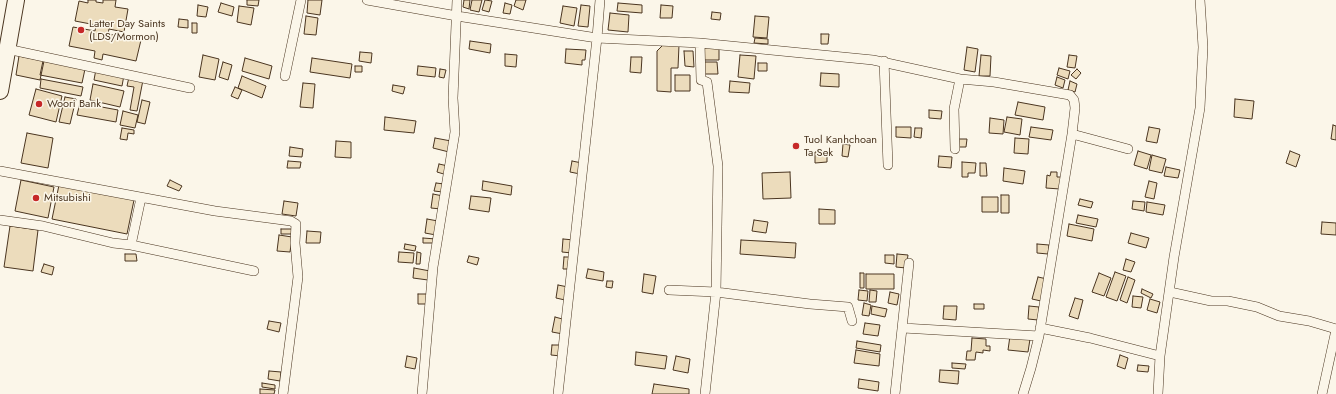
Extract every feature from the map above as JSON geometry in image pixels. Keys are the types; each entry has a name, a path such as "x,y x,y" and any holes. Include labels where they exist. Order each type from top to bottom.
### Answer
{"highway":[{"path":"0,91 16,0"}],"street":[{"path":"285,76 301,0"},
{"path":"366,0 597,38 700,43 884,61 960,79 994,82 1070,95 1074,100 1075,108 1072,134 1039,332 1031,368 1023,394"},
{"path":"422,394 433,267 455,132 453,98 458,0"},
{"path":"558,394 600,0"},
{"path":"1158,394 1160,356 1174,257 1200,108 1203,47 1200,0"},
{"path":"700,43 701,80 707,82 718,166 716,292 705,394"},
{"path":"7,49 190,88"},
{"path":"884,61 888,165"},
{"path":"955,149 954,110 960,79"},
{"path":"1072,134 1128,148"},
{"path":"0,171 215,211 291,221 296,224 295,242 298,277 283,394"},
{"path":"131,245 141,198"},
{"path":"0,220 42,226 113,243 131,245 254,271"},
{"path":"895,394 909,263"},
{"path":"668,290 716,292 810,304 848,307 852,321"},
{"path":"1170,292 1211,301 1228,301 1256,307 1279,316 1309,320 1336,329 1322,394"},
{"path":"903,328 1039,332 1090,338 1160,356"}],"building":[{"name":"Latter Day Saints (LDS/Mormon)","path":"88,0 96,0 96,2 103,3 103,0 116,0 115,7 128,9 124,32 109,29 108,34 141,40 136,61 103,54 102,60 94,58 95,51 69,46 73,27 95,31 96,25 75,21 79,1 88,3"},
{"path":"247,0 259,0 258,6 247,5"},
{"path":"308,0 322,0 320,15 307,13"},
{"path":"464,0 470,0 469,9 463,7"},
{"path":"472,0 482,0 479,12 470,10"},
{"path":"485,0 492,1 489,12 482,10"},
{"path":"516,0 526,0 523,10 514,6"},
{"path":"221,3 234,7 232,16 218,12"},
{"path":"505,3 512,5 510,14 503,13"},
{"path":"618,3 642,5 642,13 617,11"},
{"path":"198,5 208,7 206,17 197,16"},
{"path":"581,5 590,6 588,27 578,26"},
{"path":"661,5 673,6 672,18 660,18"},
{"path":"239,6 254,8 251,25 237,22"},
{"path":"563,6 577,8 574,26 560,23"},
{"path":"712,12 721,13 720,20 711,19"},
{"path":"610,13 629,15 628,32 608,30"},
{"path":"306,16 318,18 316,35 304,34"},
{"path":"755,16 769,17 767,38 753,37"},
{"path":"179,19 188,20 188,28 178,27"},
{"path":"192,23 197,23 197,33 192,33"},
{"path":"821,34 829,34 828,44 821,44"},
{"path":"755,38 768,39 768,44 754,43"},
{"path":"470,41 491,44 490,53 469,49"},
{"path":"664,44 679,45 678,68 671,68 671,92 657,91 657,51"},
{"path":"703,46 719,47 719,60 703,60"},
{"path":"967,47 978,49 975,72 964,70"},
{"path":"566,49 586,50 585,60 582,60 582,65 565,63"},
{"path":"684,51 693,51 694,67 685,66"},
{"path":"360,52 372,53 371,63 359,61"},
{"path":"505,54 517,55 516,67 505,66"},
{"path":"203,55 219,59 215,80 199,77"},
{"path":"740,55 756,56 754,79 738,77"},
{"path":"981,55 991,56 990,76 979,76"},
{"path":"1069,55 1077,56 1075,68 1067,67"},
{"path":"19,56 44,61 40,80 16,75"},
{"path":"631,57 642,57 641,73 630,72"},
{"path":"245,58 272,66 269,79 242,71"},
{"path":"312,58 352,64 350,78 310,72"},
{"path":"43,61 85,69 82,83 40,75"},
{"path":"223,62 232,65 228,80 219,77"},
{"path":"704,62 717,62 718,74 704,74"},
{"path":"758,63 767,63 767,71 758,71"},
{"path":"355,66 362,66 362,72 355,72"},
{"path":"418,66 436,68 435,77 417,75"},
{"path":"1059,68 1070,71 1068,79 1057,75"},
{"path":"96,69 124,75 122,86 94,80"},
{"path":"440,69 446,70 444,78 439,77"},
{"path":"1077,69 1081,73 1076,79 1071,75"},
{"path":"821,73 839,74 839,87 820,86"},
{"path":"675,75 690,75 690,91 675,91"},
{"path":"242,76 266,86 262,98 238,88"},
{"path":"129,77 143,80 137,111 130,110 134,87 127,86"},
{"path":"1057,77 1065,80 1063,88 1055,85"},
{"path":"41,79 83,87 81,96 40,88"},
{"path":"730,81 750,83 749,93 729,92"},
{"path":"1070,81 1077,84 1075,92 1068,90"},
{"path":"303,83 315,84 313,108 300,107"},
{"path":"93,84 124,91 120,107 90,100"},
{"path":"393,85 405,87 403,94 392,91"},
{"path":"235,87 242,90 238,99 231,96"},
{"path":"36,89 62,96 56,122 29,115"},
{"path":"65,97 76,99 70,124 59,122"},
{"path":"1235,99 1254,101 1252,119 1234,117"},
{"path":"142,100 150,102 145,124 137,122"},
{"path":"1018,102 1045,107 1043,120 1015,115"},
{"path":"80,103 118,110 116,122 77,115"},
{"path":"929,110 942,111 941,119 929,118"},
{"path":"123,111 138,115 135,128 120,125"},
{"path":"385,117 416,121 414,133 384,130"},
{"path":"1007,117 1022,119 1020,135 1004,132"},
{"path":"990,118 1004,120 1003,134 989,133"},
{"path":"1333,125 1336,126 1336,140 1331,139"},
{"path":"896,127 911,127 911,138 896,137"},
{"path":"1031,127 1053,130 1051,140 1029,137"},
{"path":"1149,127 1160,129 1157,143 1146,141"},
{"path":"122,128 134,130 134,134 128,133 127,140 120,139"},
{"path":"915,128 922,128 921,138 914,137"},
{"path":"27,133 53,138 48,168 21,163"},
{"path":"435,138 451,141 449,152 433,148"},
{"path":"1015,138 1029,139 1028,154 1014,153"},
{"path":"959,139 967,139 966,147 959,147"},
{"path":"336,141 351,142 351,158 335,157"},
{"path":"843,144 850,145 848,157 842,156"},
{"path":"290,147 303,149 302,157 289,156"},
{"path":"827,151 827,162 815,163 815,152"},
{"path":"1138,151 1151,155 1147,169 1134,165"},
{"path":"1290,151 1300,155 1296,167 1286,163"},
{"path":"1152,155 1166,159 1162,173 1149,170"},
{"path":"939,156 952,157 951,168 938,167"},
{"path":"288,161 301,162 300,168 287,168"},
{"path":"572,161 582,163 580,174 570,172"},
{"path":"962,162 976,163 975,173 968,173 968,177 962,177"},
{"path":"980,163 986,163 987,176 980,176"},
{"path":"439,164 448,166 447,175 437,172"},
{"path":"1166,167 1180,170 1178,178 1164,176"},
{"path":"1004,168 1025,171 1023,184 1003,181"},
{"path":"790,172 791,198 763,199 762,173"},
{"path":"1051,172 1057,172 1057,177 1061,177 1060,189 1046,188 1047,175 1050,176"},
{"path":"21,180 54,187 48,218 15,211"},
{"path":"170,180 182,186 179,191 167,186"},
{"path":"483,181 512,186 511,195 482,190"},
{"path":"1149,181 1157,183 1154,199 1145,197"},
{"path":"436,183 444,184 443,192 434,191"},
{"path":"59,185 134,200 127,234 52,219"},
{"path":"433,194 443,196 441,209 431,208"},
{"path":"1001,195 1009,195 1009,213 1001,213"},
{"path":"471,196 491,198 489,212 469,209"},
{"path":"982,197 998,197 998,212 982,212"},
{"path":"1080,199 1093,202 1091,208 1078,205"},
{"path":"284,201 298,203 296,216 282,214"},
{"path":"1133,201 1145,202 1144,211 1132,209"},
{"path":"1147,202 1165,205 1163,215 1146,212"},
{"path":"819,209 835,210 835,224 819,224"},
{"path":"1078,215 1098,219 1096,227 1076,223"},
{"path":"427,219 438,221 436,235 425,233"},
{"path":"754,220 768,222 766,233 752,231"},
{"path":"1322,222 1336,223 1336,235 1321,234"},
{"path":"1069,224 1094,229 1092,241 1067,236"},
{"path":"10,226 38,230 33,271 4,267"},
{"path":"281,229 294,229 294,234 281,234"},
{"path":"307,231 321,232 320,243 306,243"},
{"path":"1131,233 1149,238 1146,248 1128,243"},
{"path":"279,235 292,237 290,252 277,251"},
{"path":"423,238 436,239 436,243 423,243"},
{"path":"563,239 574,240 572,253 562,252"},
{"path":"741,240 796,243 795,258 740,254"},
{"path":"405,244 416,246 415,251 404,249"},
{"path":"1037,244 1049,245 1048,254 1037,253"},
{"path":"399,252 414,253 413,263 398,262"},
{"path":"417,252 421,253 420,264 416,264"},
{"path":"125,254 136,254 137,261 125,261"},
{"path":"897,254 908,255 906,268 896,267"},
{"path":"885,255 894,255 894,264 885,263"},
{"path":"469,256 479,258 477,265 467,262"},
{"path":"564,257 572,257 571,269 563,269"},
{"path":"1126,259 1135,262 1131,272 1123,270"},
{"path":"44,264 54,267 52,275 41,272"},
{"path":"414,268 430,271 428,280 413,278"},
{"path":"588,269 604,272 603,281 586,278"},
{"path":"1115,272 1126,276 1117,301 1106,297"},
{"path":"860,273 864,273 864,288 860,288"},
{"path":"1099,273 1111,278 1104,296 1092,292"},
{"path":"644,274 656,276 653,294 642,292"},
{"path":"866,274 894,274 894,289 866,289"},
{"path":"1038,277 1047,279 1041,301 1032,299"},
{"path":"1128,277 1135,280 1127,303 1120,300"},
{"path":"607,281 613,281 612,288 606,287"},
{"path":"558,285 568,287 565,300 556,298"},
{"path":"1142,289 1153,294 1151,298 1141,293"},
{"path":"859,290 868,291 867,301 858,300"},
{"path":"870,290 877,291 876,302 869,302"},
{"path":"890,292 899,294 897,305 888,303"},
{"path":"418,294 427,294 427,304 418,304"},
{"path":"1133,296 1143,297 1141,308 1132,307"},
{"path":"1075,298 1083,300 1078,319 1069,316"},
{"path":"1150,299 1160,302 1157,313 1147,310"},
{"path":"864,303 871,305 869,316 862,315"},
{"path":"974,304 984,304 984,309 974,309"},
{"path":"872,306 887,309 885,317 871,314"},
{"path":"944,306 957,306 956,320 943,319"},
{"path":"1029,306 1039,307 1038,320 1028,319"},
{"path":"555,317 566,320 563,334 552,332"},
{"path":"269,321 281,323 279,332 267,329"},
{"path":"865,323 880,325 878,336 863,334"},
{"path":"1010,336 1030,339 1028,352 1008,350"},
{"path":"972,338 986,339 986,346 990,346 990,351 983,350 983,353 976,352 975,360 966,360 967,351 971,351"},
{"path":"857,341 881,345 880,352 856,348"},
{"path":"552,345 562,345 561,356 551,355"},
{"path":"856,350 880,354 879,366 854,363"},
{"path":"636,352 667,356 665,369 635,365"},
{"path":"1120,355 1128,358 1125,369 1117,366"},
{"path":"407,356 417,358 415,369 405,367"},
{"path":"676,356 690,359 688,373 673,370"},
{"path":"952,363 966,364 965,369 952,368"},
{"path":"1138,365 1149,366 1148,372 1137,371"},
{"path":"940,370 959,371 958,384 939,382"},
{"path":"269,371 281,372 280,381 268,379"},
{"path":"859,379 879,382 878,391 858,388"},
{"path":"262,383 275,385 275,389 262,387"},
{"path":"654,384 689,389 689,394 652,394"},
{"path":"260,389 275,390 274,394 260,394"}],"place":[{"name":"Latter Day Saints (LDS/Mormon)","path":"81,30"},
{"name":"Woori Bank","path":"39,104"},
{"name":"Tuol Kanhchoan Ta Sek","path":"796,146"},
{"name":"Mitsubishi","path":"36,198"}]}
